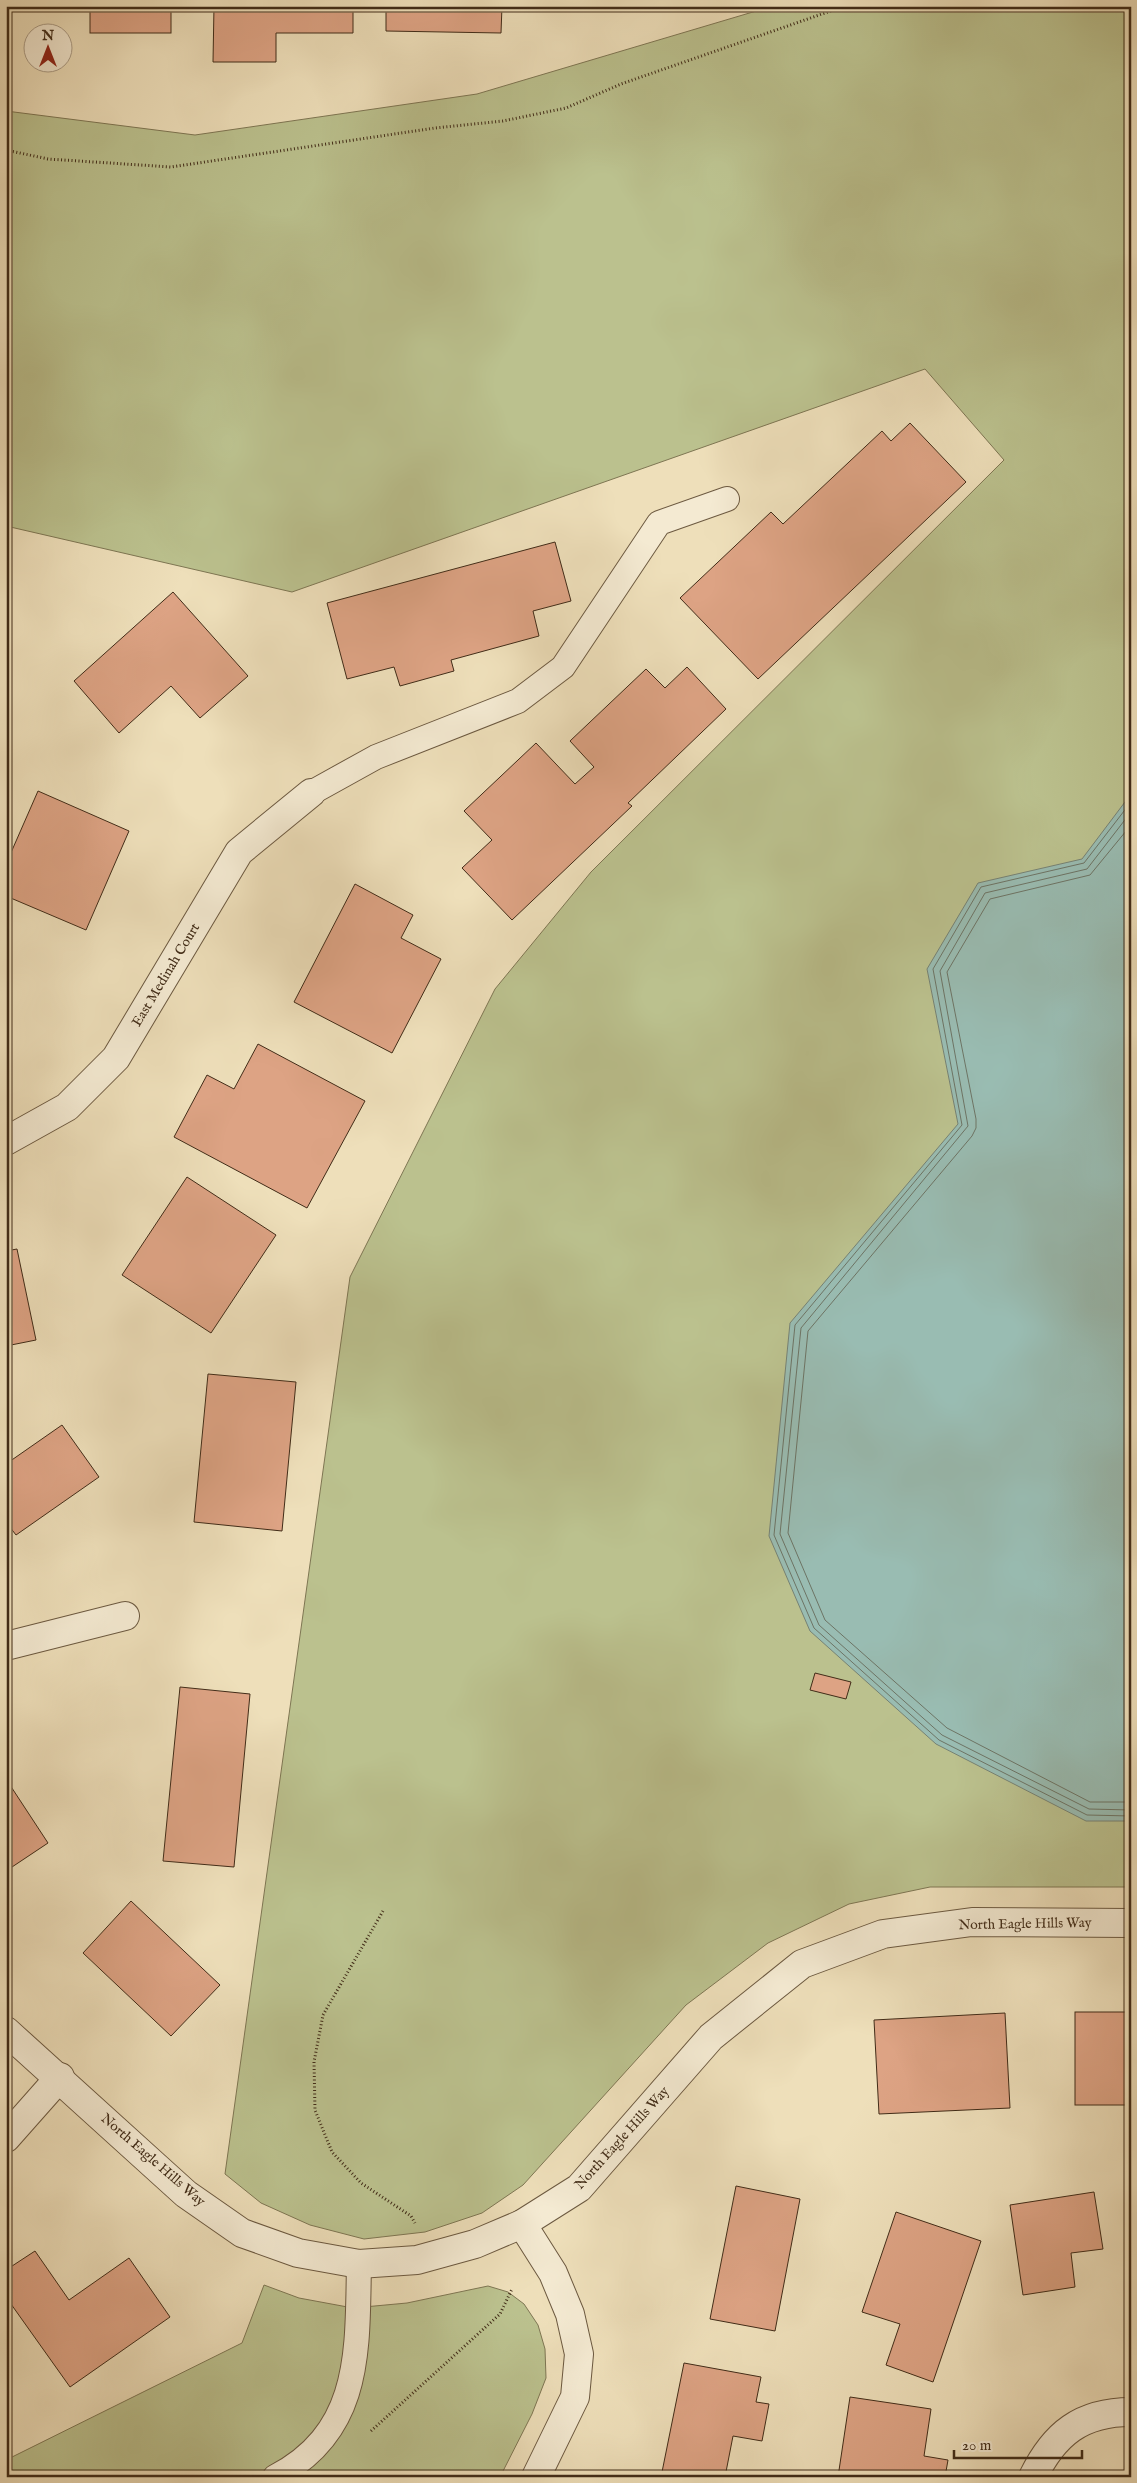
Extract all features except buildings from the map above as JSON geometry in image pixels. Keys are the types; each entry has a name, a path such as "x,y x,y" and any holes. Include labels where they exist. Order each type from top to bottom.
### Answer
{"street":[{"name":"East Medinah Court","path":"6,1141 68,1107 116,1058 239,852 311,793"},
{"path":"6,1646 124,1616"},
{"name":"North Eagle Hills Way","path":"6,2030 60,2077 186,2194 242,2233 298,2253 359,2264 423,2258 474,2244 522,2224 579,2188 712,2037 802,1964 883,1934 972,1922 1131,1923"},
{"path":"6,2138 60,2077"},
{"path":"522,2224 553,2273 570,2314 579,2354 575,2397 536,2477"},
{"path":"1033,2477 1045,2453 1064,2432 1089,2419 1118,2412 1131,2412"}],"lane":[{"path":"311,793 376,757 518,701 563,667 659,523 727,499"},
{"path":"275,2477 306,2455 329,2431 344,2403 354,2370 359,2264"}],"path":[{"path":"6,150 48,159 171,166 436,128 503,121 566,108 621,84 845,6"},
{"path":"382,1911 324,2015 314,2062 315,2110 332,2152 361,2183 411,2216 418,2229 423,2258"},
{"path":"366,2435 500,2314 512,2289"}],"green space":[{"path":"773,6 1131,6 1131,1887 930,1887 849,1904 768,1943 686,2005 523,2185 482,2213 425,2232 364,2239 310,2225 261,2203 225,2174 350,1277 495,989 591,872 1004,460 925,369 292,592 6,526 6,111 195,135 477,94"},
{"path":"264,2285 299,2298 353,2308 407,2303 488,2286 508,2292 524,2304 538,2325 545,2349 546,2378 532,2414 500,2477 6,2477 6,2460 242,2343"}],"water":[{"path":"1131,794 1131,1821 1086,1821 936,1744 810,1631 769,1536 790,1323 958,1124 927,969 978,883 1082,859"}]}
